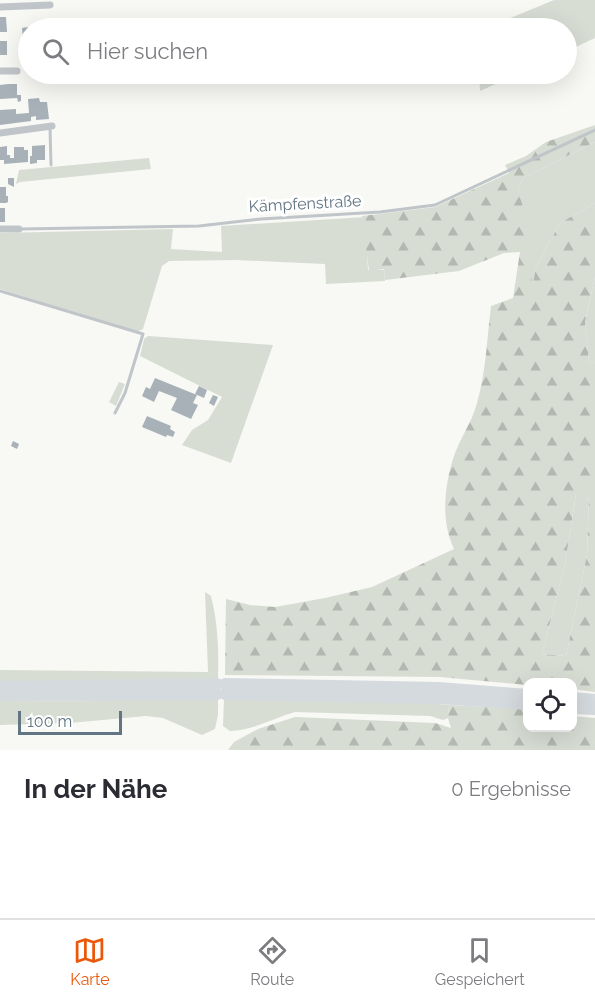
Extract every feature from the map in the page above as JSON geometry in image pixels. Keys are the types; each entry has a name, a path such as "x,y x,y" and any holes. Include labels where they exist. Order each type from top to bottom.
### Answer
{"highway":[{"path":"0,687 438,688 523,695"},
{"path":"0,695 221,689 523,704"},
{"path":"577,698 595,700"},
{"path":"577,708 595,710"}],"street":[{"path":"0,7 17,3 50,5"},
{"path":"0,71 17,70"},
{"path":"0,134 51,126"},
{"name":"Kämpfenstraße","path":"0,229 19,230"}],"lane":[{"path":"51,126 51,165"},
{"name":"Kämpfenstraße","path":"19,230 199,226 261,219 380,212 435,205 595,130"},
{"path":"0,291 143,334 124,395 115,413"}],"green space":[{"path":"554,0 595,0 595,38 577,46 577,18 510,18"},
{"path":"480,84 496,84 480,91"},
{"path":"595,125 595,142 523,178 518,190 530,231 532,289 536,267 560,223 595,203 595,277 585,322 589,363 595,362 595,692 577,690 577,678 523,678 523,685 440,677 225,675 226,599 250,605 275,607 325,598 372,587 454,549 447,528 445,505 450,470 475,410 480,391 491,306 513,298 520,252 504,253 459,271 385,280 384,269 369,271 362,216 435,207 509,173 505,165 526,156 546,142","holes":["589,492 587,555 566,656 542,654 565,564 576,494"]},
{"path":"595,142 595,203 560,223 536,267 532,296 518,190 523,178"},
{"path":"149,158 151,169 16,184 19,170"},
{"path":"365,217 368,270 384,270 385,281 326,284 325,264 236,260 169,261 162,266 143,329 136,332 0,289 0,233 173,229 171,249 222,252 221,226"},
{"path":"595,277 595,362 589,363 585,322"},
{"path":"148,336 273,345 231,463 182,445 192,430 208,420 222,397 140,356 144,339"},
{"path":"119,382 125,384 116,406 109,402"},
{"path":"589,491 587,555 566,656 542,654 565,564 576,494"},
{"path":"205,592 211,596 215,617 218,680 0,682 0,670 208,672"},
{"path":"218,699 215,729 202,735 163,718 146,716 70,723 0,725 0,701"},
{"path":"224,699 415,702 449,705 448,718 443,720 430,716 295,712 254,727 230,731 223,726"},
{"path":"449,705 523,709 523,732 577,732 577,716 595,718 595,750 228,750 234,742 258,729 295,717 435,723 451,728 448,718"}],"building":[{"path":"0,17 6,17 7,32 0,32"},
{"path":"0,41 7,41 7,55 0,55"},
{"path":"17,84 17,95 21,95 21,101 18,102 17,98 0,99 0,85"},
{"path":"39,98 40,102 47,102 49,119 36,120 36,116 31,117 31,121 0,125 0,110 16,109 16,114 29,113 28,99"},
{"path":"45,145 45,160 37,160 37,163 30,164 32,146"},
{"path":"7,146 7,155 10,155 10,158 14,158 14,147 24,147 24,150 28,150 28,162 4,164 4,160 0,160 0,147"},
{"path":"8,178 14,178 14,187 8,184"},
{"path":"0,187 6,187 8,202 6,203 0,203"},
{"path":"0,208 5,208 5,222 0,222"},
{"path":"155,378 197,395 193,403 198,405 191,419 171,410 177,398 159,391 154,402 142,396 146,387 150,389"},
{"path":"199,386 207,390 204,398 195,394"},
{"path":"213,395 218,397 214,406 209,403"},
{"path":"147,416 171,426 170,429 175,432 173,437 167,435 166,437 142,427"},
{"path":"13,441 19,444 17,449 11,446"}]}
